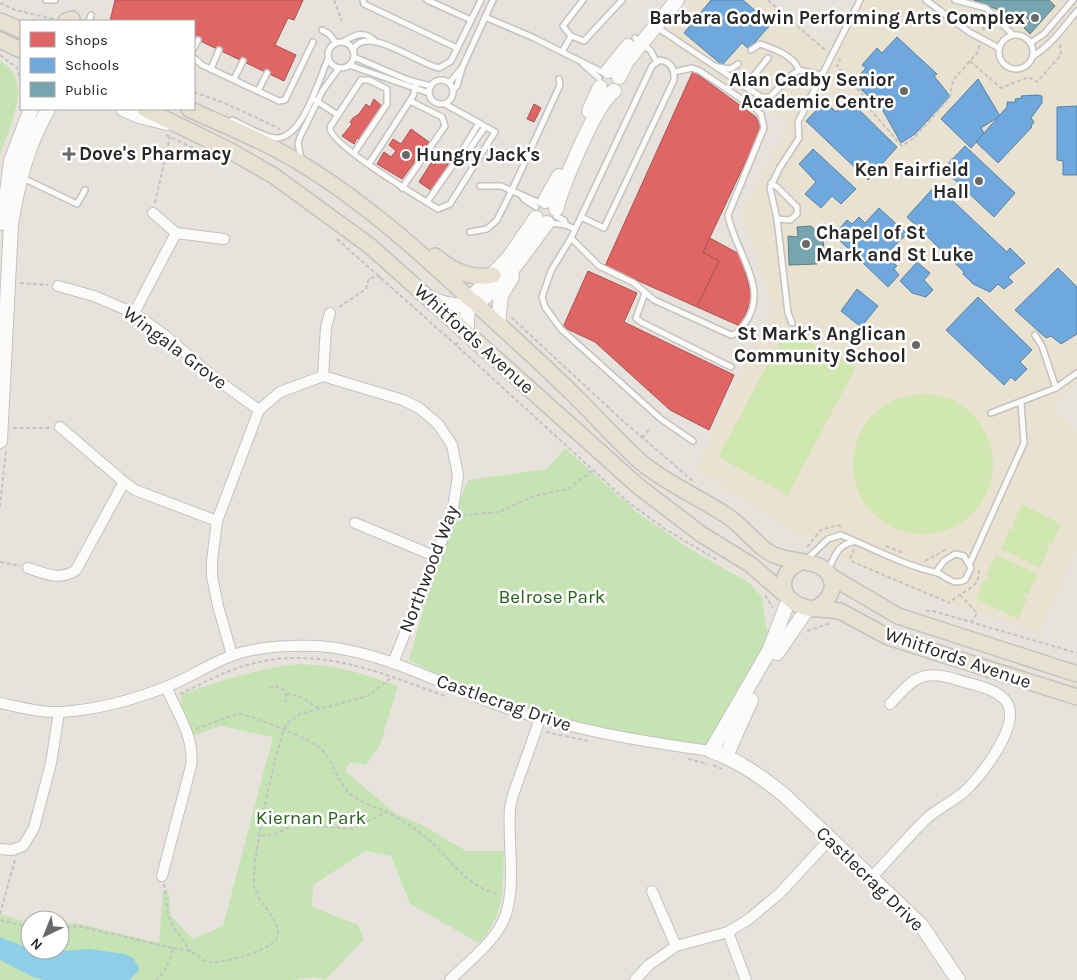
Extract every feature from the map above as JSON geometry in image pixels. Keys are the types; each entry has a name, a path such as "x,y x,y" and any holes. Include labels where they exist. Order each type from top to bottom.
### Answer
{"main road":[{"path":"9,23 20,29"},
{"path":"0,40 20,50"},
{"name":"Whitfords Avenue","path":"147,110 253,163 299,193 370,246 605,457 671,512 750,565 788,597 811,609 840,611 888,637 1077,697"},
{"name":"Whitfords Avenue","path":"191,110 304,165 389,227 471,302 503,318 544,366 641,462 676,488 728,516 769,553 817,564 829,574 898,616 1077,674"},
{"path":"389,227 402,229 449,267 470,275 483,277 493,275"},
{"path":"788,597 784,588 785,576 791,568 802,562"},
{"path":"811,609 828,598 832,587 829,574"}],"street":[{"path":"638,41 665,0"},
{"path":"467,332 471,302 548,214 566,161 606,77 677,0"},
{"path":"424,295 450,305 471,302 489,294 538,235 607,96 619,85 606,77"},
{"path":"0,435 6,186 11,161 31,110"},
{"path":"4,281 11,224 20,176 36,130 47,110"},
{"path":"126,110 151,120 182,126"},
{"path":"153,213 176,233 224,239"},
{"path":"134,313 176,233"},
{"path":"503,318 502,295 509,281 538,241 538,235"},
{"name":"Wingala Grove","path":"58,286 94,296 134,313 166,336 212,376 259,410"},
{"path":"232,655 218,606 212,576 217,521 259,410 285,389 323,376 326,327 330,313"},
{"name":"Northwood Way","path":"323,376 403,400 419,408 438,424 452,445 458,475 452,515 437,557 393,664"},
{"path":"60,427 124,482 159,500 217,521"},
{"path":"28,568 56,577 63,577 76,570 124,482"},
{"path":"355,523 437,557"},
{"path":"711,751 772,644 788,597"},
{"path":"725,763 738,725 758,687 784,641 811,609"},
{"name":"Castlecrag Drive","path":"0,703 37,711 59,712 110,704 166,687 232,655 280,647 318,646 358,652 540,719 620,738 711,751 725,763 758,775 783,794 829,840 872,877 920,925 958,980"},
{"path":"872,877 924,821 978,778 1004,737 1010,721 1010,707 1000,696 936,674 916,680 890,704"},
{"path":"162,876 192,766 192,753 188,734 166,687"},
{"path":"0,849 12,850 18,848 27,842 34,828 51,763 59,712"},
{"path":"450,980 494,936 507,913 510,895 510,808 540,719"},
{"path":"635,980 649,965 676,946 728,932 766,906 829,840"},
{"path":"652,891 676,946"},
{"path":"728,932 746,980"}],"lane":[{"path":"46,0 55,0"},
{"path":"363,0 364,4 457,48"},
{"path":"427,0 471,20"},
{"path":"304,165 298,153 298,144 315,100 328,59 329,49 336,43 343,42 360,34 368,35 374,40 439,68 450,61 481,0"},
{"path":"449,83 462,68 493,0"},
{"path":"583,0 565,22 566,31 571,36 584,42 622,0"},
{"path":"792,324 788,313 771,183 799,138 798,122 860,0"},
{"path":"926,0 982,40 999,48"},
{"path":"955,0 984,6 1013,35"},
{"path":"1030,43 1044,34 1073,0"},
{"path":"1033,56 1030,43 1023,36 1013,35 1004,39 999,48 1001,61 1012,69 1025,66 1033,56 1055,38 1077,11"},
{"path":"90,20 92,15"},
{"path":"485,17 562,52 606,77"},
{"path":"655,26 761,97 770,97 789,77 799,70 821,75"},
{"path":"322,30 330,34 336,43"},
{"path":"562,52 571,36"},
{"path":"195,46 198,40"},
{"path":"349,65 354,57 353,50 355,44 360,41 374,40"},
{"path":"638,41 651,51 656,61"},
{"path":"195,59 211,69 280,101 285,100 313,42"},
{"path":"343,42 353,50"},
{"path":"751,50 760,44 767,46 793,59 799,70"},
{"path":"211,69 219,50"},
{"path":"354,57 417,86 429,93 434,102 446,103 451,108 496,132 450,204 438,209 402,188 354,153 330,134 330,127 361,80 369,80 387,89 387,104 354,153"},
{"path":"745,87 768,58"},
{"path":"328,59 332,65 339,68"},
{"path":"581,217 604,228 664,102 674,72 669,63 656,61"},
{"path":"656,61 641,88 571,238 545,284 542,297 544,307 561,330 661,419 693,441"},
{"path":"234,79 243,62"},
{"path":"718,68 730,69 738,64"},
{"path":"195,108 215,113 278,138 288,134 295,127 339,68 349,65 417,86 431,86 439,80 449,83 453,90"},
{"path":"446,103 452,96 453,90 462,76 462,68"},
{"path":"571,238 599,266 634,284 654,300 731,335 740,331 748,320 755,299 752,284 728,215 764,128 764,121 755,108 700,71 692,68 674,72"},
{"path":"258,91 267,73"},
{"path":"470,232 487,229 491,226 512,190 560,85 559,80"},
{"path":"369,164 410,101 417,86"},
{"path":"429,93 431,86"},
{"path":"315,100 338,114"},
{"path":"402,188 444,126 442,117 410,101"},
{"path":"427,202 479,123"},
{"path":"457,159 464,157 485,127"},
{"path":"20,176 77,204 85,190"},
{"path":"771,183 797,207 797,214 790,220 777,219"},
{"path":"480,186 501,186 512,190 525,200 575,229"},
{"path":"645,293 636,312 636,318 731,367"},
{"path":"1035,335 1042,346 1056,388"},
{"path":"991,413 1056,388 1077,373"},
{"path":"802,562 820,544 834,536 841,535 853,542 920,569 936,572 951,582 961,582 971,572 970,563 1024,443 1021,403"},
{"path":"829,574 838,549 846,543 853,542"},
{"path":"936,572 944,561 955,554 964,556 970,563"}],"path":[{"path":"334,0 342,21"},
{"path":"768,0 840,60 837,66 869,102 868,107 902,146 914,138 950,97 953,80 977,54 985,32 981,15 984,6"},
{"path":"0,3 33,16 67,18"},
{"path":"970,61 1002,88 1029,76 1037,82 1061,55 1060,41"},
{"path":"0,55 17,68 20,73"},
{"path":"164,134 197,149"},
{"path":"153,213 170,137"},
{"path":"336,237 383,277 456,345"},
{"path":"330,313 366,289 369,278 383,277"},
{"path":"4,281 58,286"},
{"path":"503,318 694,482"},
{"path":"0,435 60,427"},
{"path":"642,438 650,428"},
{"path":"452,515 500,512 534,496 568,489 593,470"},
{"path":"0,562 28,568"},
{"path":"960,594 977,612 972,622"},
{"path":"925,611 933,611 1077,653"},
{"path":"182,693 232,670 258,663 294,658 352,664 393,676 453,698"},
{"path":"162,876 168,915 174,928 191,952 201,959 212,962 255,952 271,945 279,935 277,927 254,886 254,870 267,794 284,731 292,720 300,714 368,696 381,688 393,676 393,664"},
{"path":"268,688 276,686 286,694 299,696 320,709"},
{"path":"284,705 286,694"},
{"path":"188,734 234,714 249,716 306,739 321,749 339,774 344,788 356,798 407,823 432,842 473,885 485,892 510,895"},
{"path":"537,730 589,741"},
{"path":"687,758 725,763"},
{"path":"260,836 275,834 296,824 352,829 387,812"},
{"path":"0,914 18,848"},
{"path":"0,920 20,925"},
{"path":"70,927 78,926 191,952"},
{"path":"156,980 163,974 169,963 173,948"}],"shaded area":[{"name":"St Mark's Anglican Community School","path":"693,0 770,0 828,49 858,0 1077,0 1077,384 1054,407 1077,431 1077,551 1039,634 898,585 787,528 697,469 773,306 741,213 790,123 657,38"}],"green space":[{"path":"0,61 11,70 16,80 18,92 13,118 0,156"},
{"path":"786,330 856,367 788,495 718,457"},
{"path":"923,394 937,395 950,399 973,414 988,437 992,450 992,478 988,491 973,514 950,529 937,533 923,534 909,533 896,529 873,514 858,491 854,478 853,464 854,450 858,437 873,414 896,399 909,395"},
{"name":"Belrose Park","path":"565,448 639,514 693,551 748,582 762,597 766,627 771,640 727,723 707,744 624,739 539,724 409,660 440,550 468,480 547,469"},
{"path":"1022,504 1061,524 1052,544 1048,543 1047,546 1050,547 1040,568 1001,549 1010,528 1013,529 1015,526 1012,525"},
{"path":"996,555 1038,574 1028,595 1025,594 1024,596 1027,598 1018,619 976,599 985,578 989,580 990,578 986,575"},
{"name":"Kiernan Park","path":"297,664 349,670 398,686 380,745 366,765 350,762 345,771 395,813 424,826 466,851 504,851 503,889 499,910 488,932 479,943 410,904 391,856 365,851 313,885 312,907 358,925 364,940 325,980 314,977 292,980 0,980 0,914 20,920 20,960 70,960 70,923 76,923 159,943 163,890 168,889 171,916 193,939 223,926 273,737 221,726 192,736 181,706 182,694 253,672"}],"water":[{"path":"0,937 20,945 20,960 70,960 70,951 89,949 125,954 133,958 139,967 138,972 129,980 44,980 33,977 0,960"}],"building: Shops":[{"path":"115,0 303,0 294,20 288,18 275,45 296,55 284,81 195,38 195,20 110,20"},
{"path":"693,71 756,117 761,129 703,252 719,261 697,307 605,266"},
{"path":"374,99 385,109 379,113 360,139 357,138 354,144 342,136 352,124 350,122 353,118 359,114 366,104 370,107"},
{"path":"534,104 541,108 534,122 527,119"},
{"name":"Hungry Jack's","path":"411,129 429,142 402,179 377,164 384,152 391,157 396,151 389,145 393,139 401,144"},
{"path":"443,151 455,158 432,191 419,182 431,163 434,165"},
{"path":"710,238 741,255 752,299 740,326 697,307 719,261 703,252"},
{"path":"588,271 637,293 624,322 734,375 709,430 670,410 595,342 563,327"}],"building: Schools":[{"path":"711,0 743,0 771,24 749,49 742,43 722,65 684,33"},
{"name":"Alan Cadby Senior Academic Centre","path":"897,37 937,74 934,76 950,96 915,134 901,143 882,109 853,82 866,68 862,65 877,48 882,53"},
{"path":"978,79 1000,116 981,128 984,133 971,148 941,119"},
{"path":"1021,96 1042,96 1042,103 1031,118 1034,122 1032,127 998,163 976,142 1007,107 1007,102 1016,102 1015,99 1022,98"},
{"path":"848,99 897,147 868,180 806,121 825,101 836,112"},
{"path":"1077,106 1077,175 1063,175 1063,161 1057,160 1057,107"},
{"name":"Ken Fairfield Hall","path":"965,146 1015,193 994,217 943,169"},
{"path":"813,149 856,189 841,204 832,196 821,208 805,194 816,182 799,164"},
{"path":"936,185 1007,252 1010,248 1025,263 1008,277 1013,282 1004,289 998,284 990,292 973,284 963,274 964,272 907,217"},
{"path":"879,208 907,234 885,255 897,266 894,269 899,275 888,287 834,235 847,220 852,224 859,217 865,223"},
{"path":"917,262 930,273 924,280 933,290 926,297 912,293 900,281"},
{"path":"1058,268 1077,287 1077,334 1061,344 1051,336 1046,338 1015,310"},
{"path":"857,289 878,306 861,327 841,311"},
{"path":"978,297 1032,350 1020,362 1027,369 1015,381 1011,377 1004,385 946,330"}],"building: Public":[{"name":"Barbara Godwin Performing Arts Complex","path":"974,0 1049,0 1055,6 1030,34 1024,28 1030,21 1024,15 1014,24 1001,11"},
{"name":"Chapel of St Mark and St Luke","path":"811,226 823,237 824,252 818,253 817,264 789,265 788,236 798,237 797,227"}],"place":[{"name":"Barbara Godwin Performing Arts Complex","path":"1035,18"},
{"name":"Alan Cadby Senior Academic Centre","path":"904,91"},
{"name":"Dove's Pharmacy","path":"69,154"},
{"name":"Hungry Jack's","path":"406,155"},
{"name":"Ken Fairfield Hall","path":"979,181"},
{"name":"Chapel of St Mark and St Luke","path":"806,244"},
{"name":"St Mark's Anglican Community School","path":"916,345"}]}
